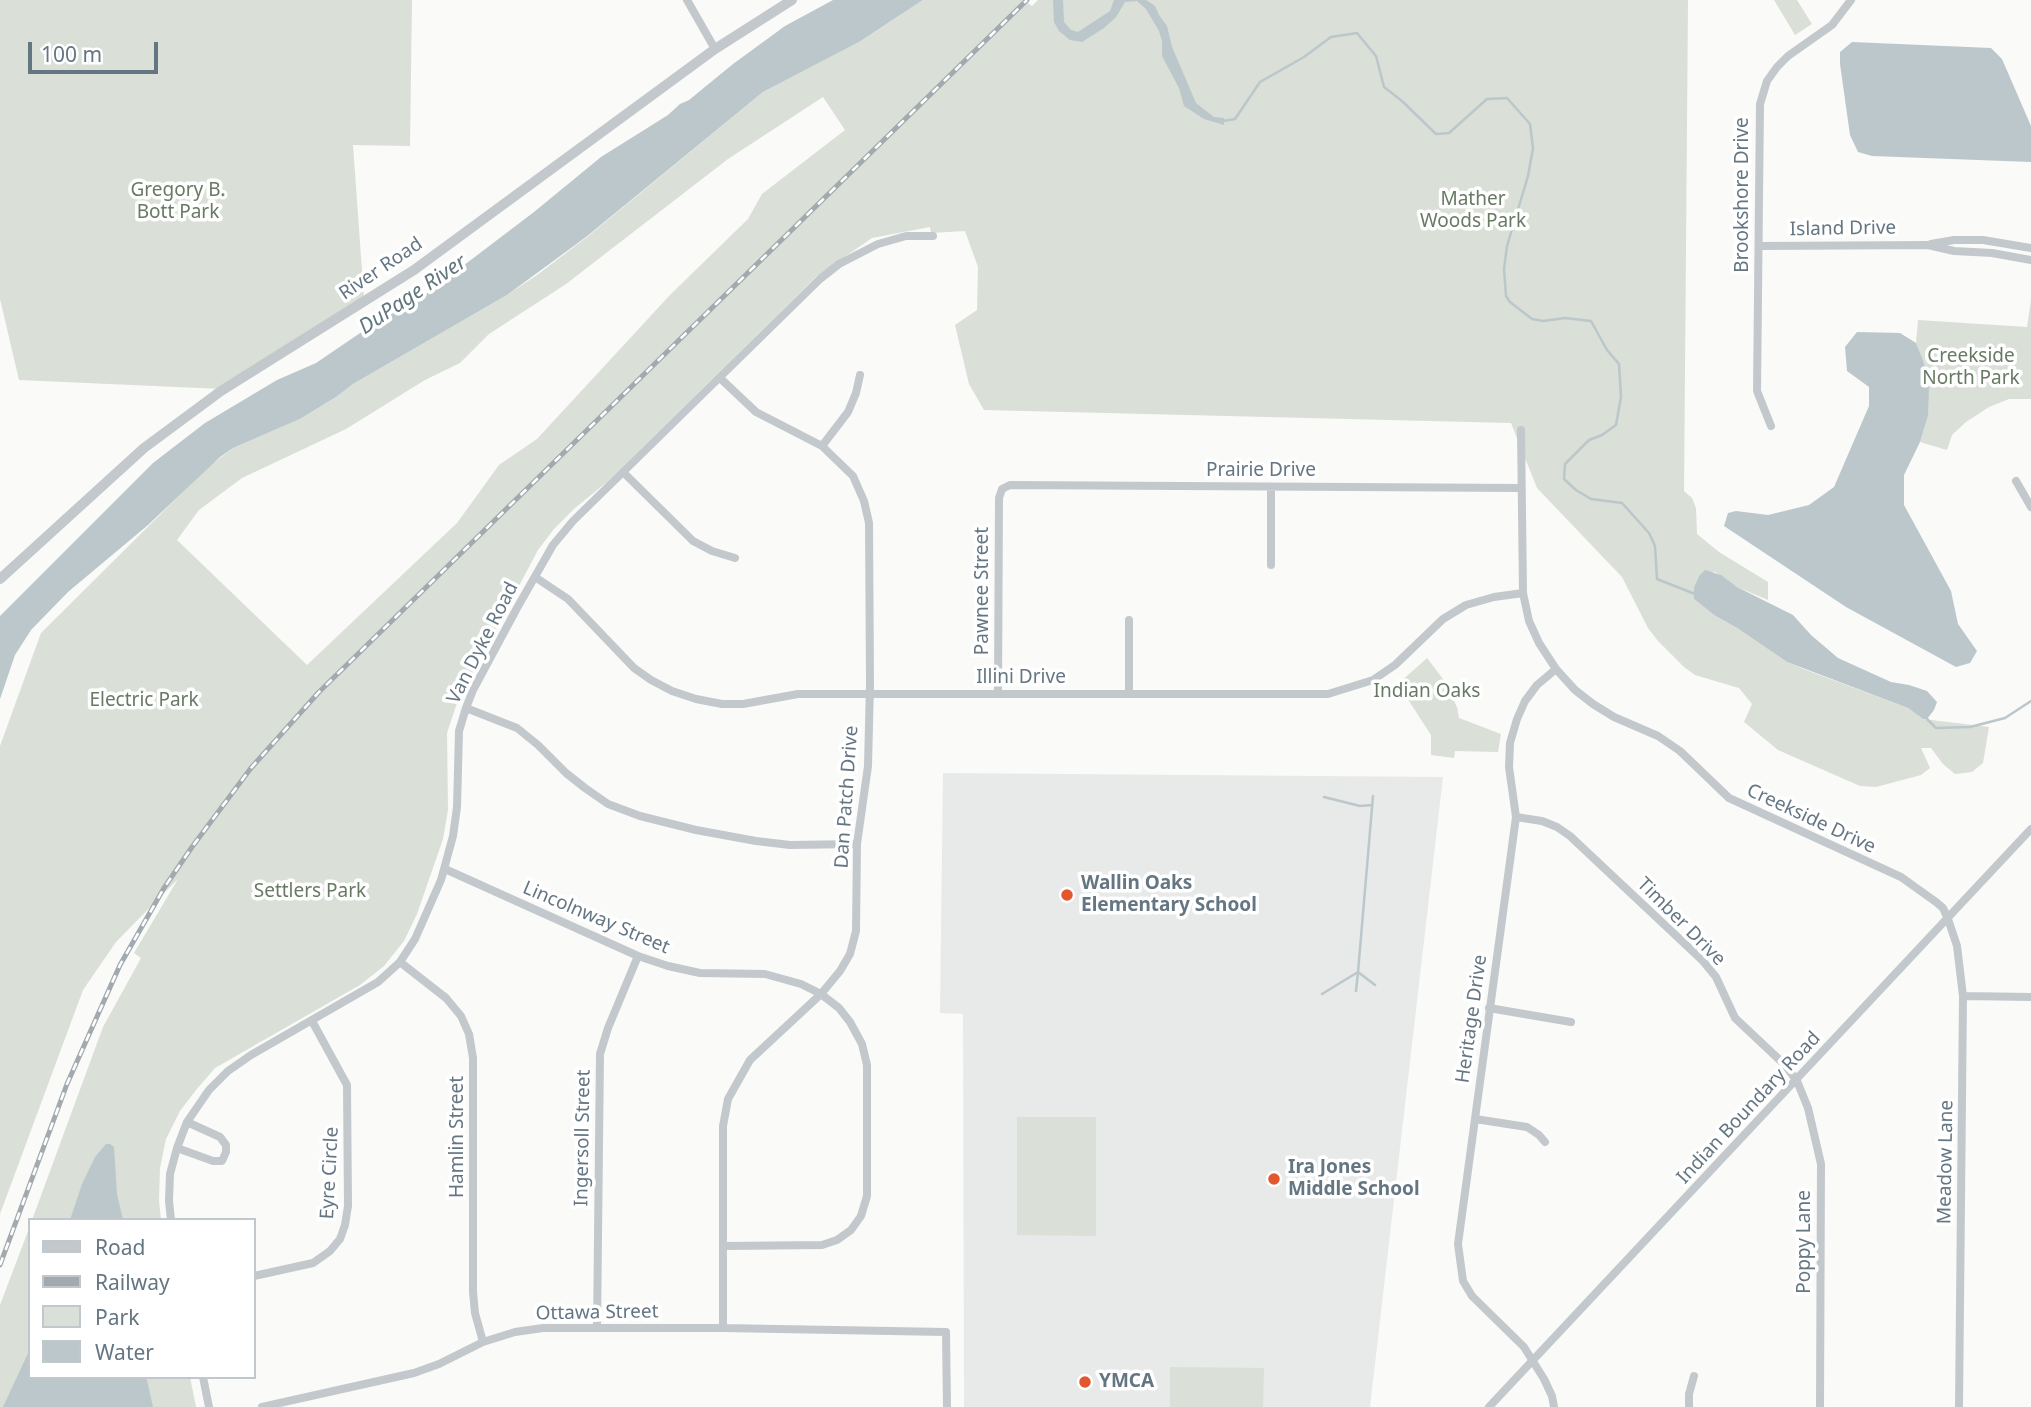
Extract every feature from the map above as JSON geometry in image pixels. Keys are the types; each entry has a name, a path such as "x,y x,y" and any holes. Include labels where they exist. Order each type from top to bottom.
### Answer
{"street":[{"path":"687,0 715,49"},
{"name":"River Road","path":"0,579 144,448 221,391 414,270 715,49 792,0"},
{"name":"Brookshore Drive","path":"1771,426 1757,391 1759,112 1764,89 1782,61 1832,25 1851,0"},
{"name":"Van Dyke Road","path":"171,1218 170,1174 177,1148 187,1122 209,1090 228,1071 251,1055 379,982 400,962 425,919 453,836 457,807 459,731 466,708 473,690 553,545 573,521 839,264 878,244 906,236 933,236"},
{"name":"Island Drive","path":"1759,246 1928,245 1964,240 2031,247"},
{"name":"Island Drive","path":"1928,245 1954,251 1992,253 2031,260"},
{"path":"822,446 848,412 860,375"},
{"name":"Dan Patch Drive","path":"720,378 755,412 822,446 853,476 864,501 869,523 870,693 869,765 856,844 856,930 850,954 821,994 750,1060 728,1099 723,1126 723,1328"},
{"name":"Creekside Drive","path":"1521,430 1523,593 1529,621 1556,669 1575,690 1593,704 1614,717 1658,736 1680,751 1729,798 1901,877 1943,908 1948,919"},
{"path":"623,472 693,541 712,551 735,558"},
{"path":"2016,481 2031,508"},
{"name":"Prairie Drive","path":"1002,489 1010,485 1521,488"},
{"path":"1271,486 1271,565"},
{"name":"Pawnee Street","path":"998,693 999,498 1002,489"},
{"name":"Illini Drive","path":"535,577 568,599 634,668 651,680 672,691 722,704 744,704 798,694 1328,694 1373,680 1395,665 1443,619 1466,605 1523,593"},
{"path":"1129,620 1129,694"},
{"name":"Heritage Drive","path":"1554,1407 1552,1396 1524,1346 1472,1296 1463,1281 1458,1244 1516,817 1508,766 1510,743 1525,701 1537,685 1556,669"},
{"path":"466,708 517,728 585,788 608,804 640,816 695,831 756,841 790,845 856,844"},
{"name":"Timber Drive","path":"1516,817 1542,821 1558,827 1570,836 1702,960 1716,977 1735,1018 1785,1065 1797,1081"},
{"name":"Indian Boundary Road","path":"1489,1407 2031,829"},
{"name":"Lincolnway Street","path":"444,869 668,967 700,973 765,974 784,978 821,994 839,1008 850,1022 862,1044 867,1065 867,1196 861,1216 851,1230 837,1240 822,1245 724,1246"},
{"name":"Meadow Lane","path":"1948,919 1957,946 1963,996 1959,1407"},
{"name":"Ingersoll Street","path":"597,1328 600,1054 638,956"},
{"name":"Hamlin Street","path":"400,962 446,998 461,1016 469,1034 473,1058 473,1292 475,1313 483,1342"},
{"path":"1963,996 2031,997"},
{"path":"1489,1008 1571,1022"},
{"name":"Eyre Circle","path":"256,1276 313,1263 330,1251 340,1239 345,1225 348,1206 347,1085 312,1021"},
{"name":"Poppy Lane","path":"1797,1081 1808,1108 1821,1164 1821,1407"},
{"path":"1475,1119 1527,1127 1545,1142"},
{"path":"177,1148 213,1161 222,1161 226,1153 226,1145 220,1138 187,1122"},
{"name":"Ottawa Street","path":"262,1407 414,1373 483,1342 515,1332 543,1328 946,1332 947,1407"},
{"path":"1689,1407 1694,1376"},
{"path":"203,1379 209,1407"}],"shaded area":[{"path":"943,773 1443,777 1370,1407 964,1407 963,1014 940,1013"}],"green space":[{"name":"Gregory B. Bott Park","path":"0,0 412,0 410,146 353,145 364,299 222,389 19,380 0,299"},
{"path":"923,0 1024,0 1032,6 1038,0 1688,0 1684,491 1692,498 1696,508 1697,534 1719,552 1768,582 1768,600 1737,587 1715,572 1699,576 1694,587 1694,599 1787,662 1908,708 1923,719 1989,727 1983,763 1972,772 1955,774 1931,748 1921,748 1930,768 1921,775 1876,787 1860,786 1778,750 1744,722 1752,704 1739,688 1695,675 1658,641 1648,628 1622,577 1537,488 1511,423 984,410 969,384 955,325 977,310 978,267 965,231 931,233 930,227 872,238 817,276 607,482 575,508 538,550 457,703 447,733 448,810 443,839 417,914 404,941 384,966 360,985 215,1068 180,1111 166,1139 160,1168 161,1218 33,1218 103,1027 141,958 134,953 178,879 116,942 83,990 0,1214 0,746 41,633 208,467 233,448 300,419 353,384 537,275 763,92 859,42","holes":["823,97 845,130 762,194 748,219 670,295 537,439 499,465 457,523 307,665 177,540 199,510 242,478 346,429 425,380 460,363 489,334 566,284 728,159"]},
{"path":"1774,0 1797,0 1812,24 1795,35"},
{"name":"Creekside North Park","path":"2031,300 2031,399 2009,399 1989,407 1952,435 1947,450 1920,442 1928,416 1923,360 1916,343 1918,320 2027,327"},
{"name":"Indian Oaks","path":"1427,658 1443,679 1457,707 1459,718 1501,734 1498,752 1455,751 1454,758 1431,755 1431,735 1398,684"},
{"path":"1017,1117 1096,1117 1096,1236 1017,1235"},
{"path":"28,1231 28,1379 190,1379 196,1407 0,1407 0,1305"},
{"path":"1170,1367 1264,1368 1263,1407 1170,1407"}],"water":[{"path":"833,0 923,0 859,42 763,92 586,237 507,295 353,384 300,419 233,448 220,457 148,525 68,592 31,630 15,655 0,699 0,616 153,463 205,423 277,380 316,363 369,327 426,294 601,157 668,115 785,26"},
{"path":"1053,0 1063,0 1064,22 1071,30 1078,32 1110,11 1114,0 1146,0 1155,6 1167,26 1172,47 1196,103 1214,117 1224,118 1224,125 1204,119 1184,106 1179,88 1162,56 1159,31 1146,9 1137,1 1125,2 1116,17 1082,42 1070,40 1059,31 1054,22"},
{"path":"1852,42 1991,48 2002,59 2031,126 2031,162 1872,156 1858,152 1850,135 1840,64 1840,52"},
{"path":"1857,332 1900,333 1916,343 1923,360 1929,385 1928,416 1920,442 1904,475 1904,505 1951,591 1958,624 1977,651 1970,663 1956,667 1846,607 1724,526 1728,513 1736,511 1768,515 1809,505 1834,487 1869,406 1869,387 1847,371 1845,347"},
{"path":"1705,570 1721,575 1737,587 1793,615 1838,658 1891,682 1927,691 1937,702 1934,710 1927,719 1923,719 1908,708 1787,662 1694,599 1694,587"},
{"path":"106,1144 114,1147 117,1194 123,1218 71,1218 95,1157"},
{"path":"28,1353 28,1379 146,1379 153,1407 3,1407"}],"waterway":[{"path":"1223,121 1235,119 1260,82 1304,57 1331,37 1357,33 1376,56 1384,87 1436,134 1449,133 1487,99 1507,98 1530,124 1533,148 1528,176 1507,246 1504,269 1506,296 1532,319 1543,321 1565,318 1591,321 1607,350 1619,364 1621,397 1616,425 1589,440 1565,464 1564,479 1591,499 1622,503 1649,533 1655,546 1657,579 1695,594"},
{"path":"1927,719 1936,728 1970,727 2005,718 2031,701"},
{"path":"1322,994 1358,972 1373,796"},
{"path":"1324,797 1360,806 1372,805"},
{"path":"1358,972 1375,985"},
{"path":"1356,991 1358,972"}],"railway":[{"path":"0,1265 67,1084 120,965 164,888 251,768 319,692 1027,0"}],"place":[{"name":"Wallin Oaks Elementary School","path":"1067,895"},
{"name":"Ira Jones Middle School","path":"1274,1179"},
{"name":"YMCA","path":"1085,1382"}],"park label":[{"name":"Mather Woods Park","path":"1473,211"},
{"name":"Electric Park","path":"144,701"},
{"name":"Settlers Park","path":"310,892"}],"water label":[{"name":"DuPage River","path":"413,295"}]}
